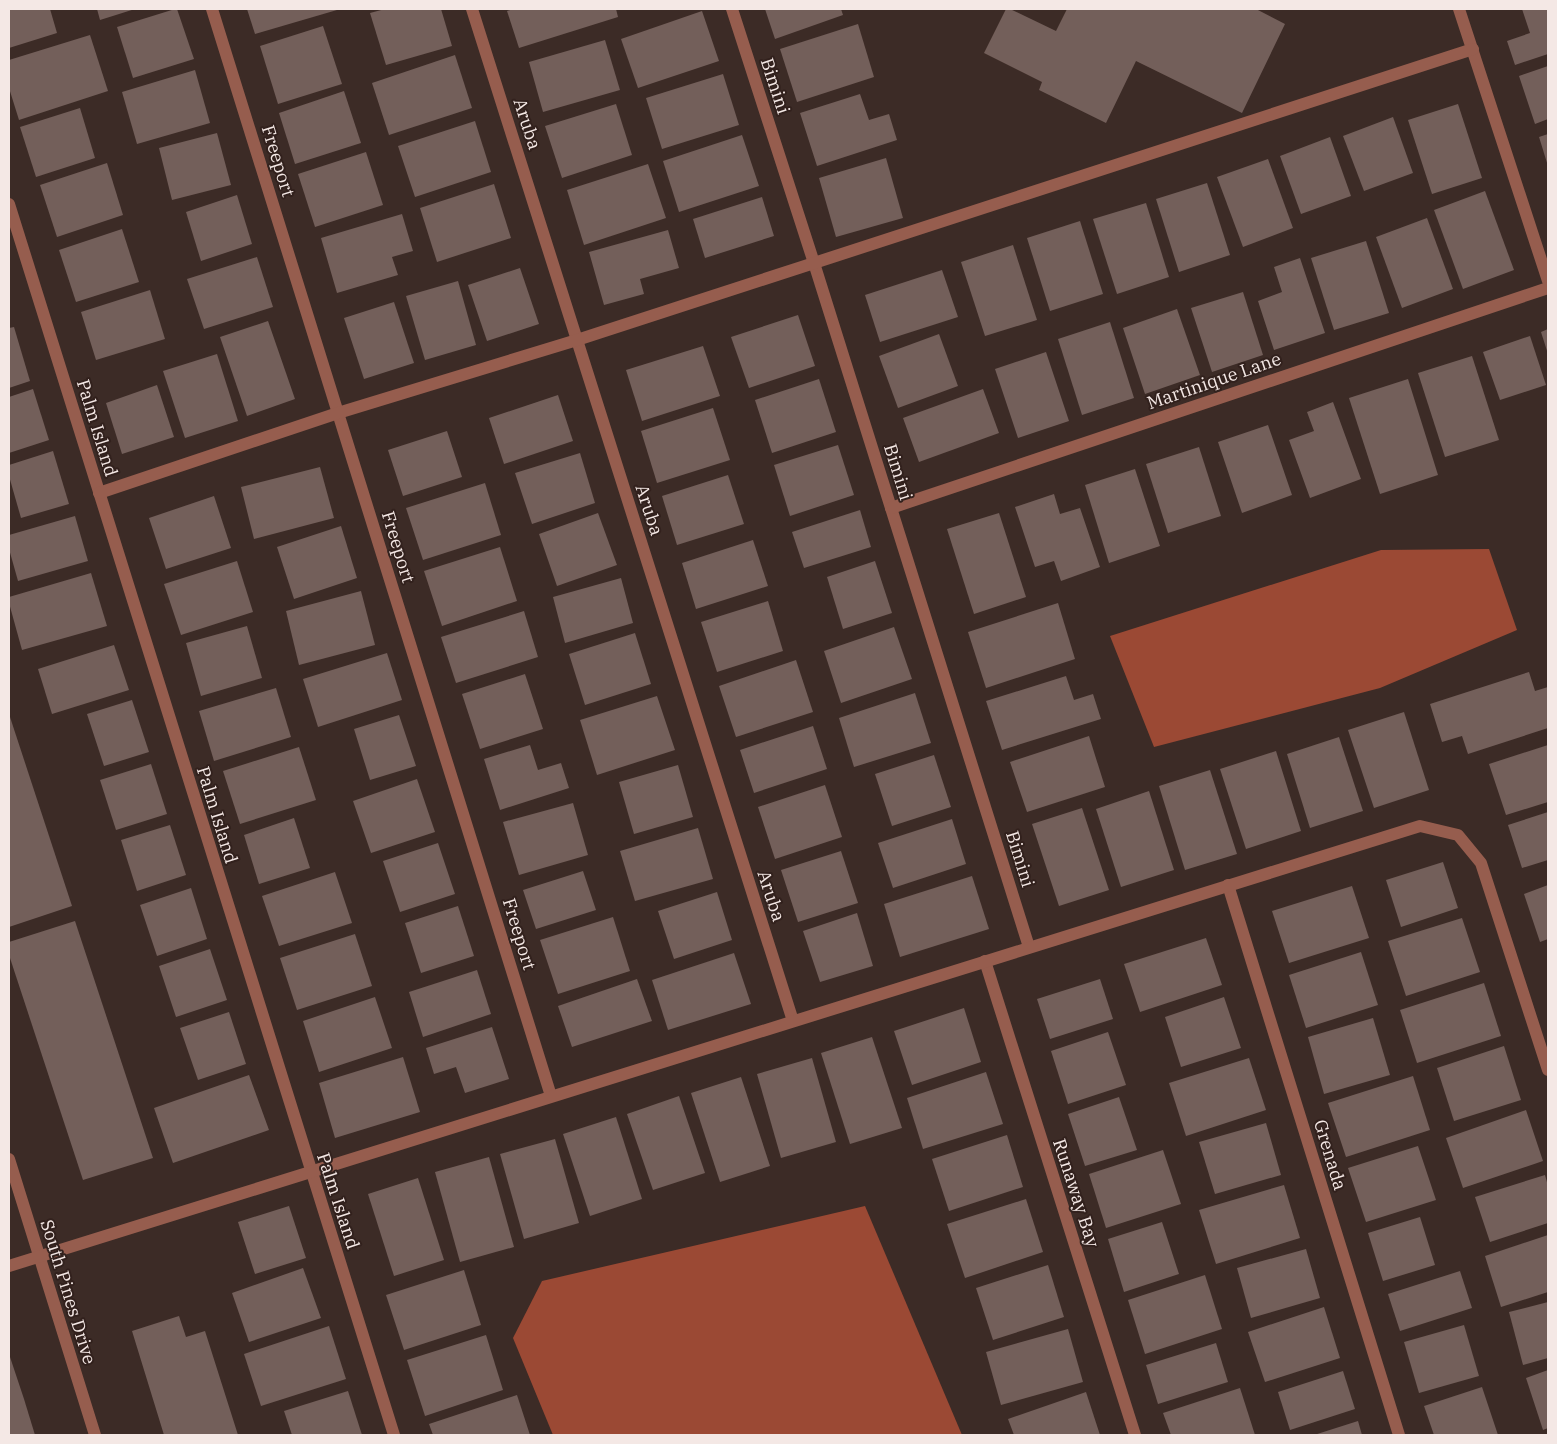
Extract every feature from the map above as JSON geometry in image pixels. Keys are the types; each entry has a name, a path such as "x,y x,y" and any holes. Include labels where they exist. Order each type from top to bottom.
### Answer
{"street":[{"name":"Freeport","path":"212,9 552,1096"},
{"name":"Aruba","path":"472,9 793,1021"},
{"name":"Bimini","path":"732,9 814,263 1029,947"},
{"path":"1459,9 1548,281"},
{"path":"99,493 338,413 577,340 1473,49"},
{"name":"Palm Island","path":"9,204 394,1435"},
{"name":"Martinique Lane","path":"891,508 1548,288"},
{"path":"9,1266 1420,826 1458,835 1481,863 1548,1070"},
{"name":"Grenada","path":"1228,885 1399,1435"},
{"name":"Runaway Bay","path":"985,961 1135,1435"},
{"name":"South Pines Drive","path":"9,1159 95,1435"}],"shaded area":[{"path":"1489,549 1517,630 1380,688 1154,747 1110,636 1381,550"},
{"path":"865,1206 962,1435 553,1435 513,1338 542,1281"}],"building":[{"path":"9,9 50,9 57,33 9,48"},
{"path":"97,9 135,9 100,20"},
{"path":"177,9 194,59 133,78 117,27"},
{"path":"247,9 337,9 337,10 255,34"},
{"path":"385,9 441,9 452,46 386,65 370,13"},
{"path":"513,9 616,9 618,17 519,48 507,11"},
{"path":"765,9 841,9 843,15 775,39"},
{"path":"1006,9 1010,9 1056,31 1067,9 1256,9 1285,24 1242,113 1136,61 1106,123 1039,90 1042,82 984,53"},
{"path":"1522,9 1548,9 1548,54 1515,65 1507,41 1530,33"},
{"path":"702,11 719,61 638,88 621,39"},
{"path":"858,24 874,77 797,102 780,49"},
{"path":"323,26 342,84 278,104 260,46"},
{"path":"90,35 108,91 19,120 9,88 9,60"},
{"path":"605,40 620,90 543,112 529,62"},
{"path":"455,55 472,108 389,135 372,83"},
{"path":"1548,66 1548,119 1535,124 1519,76"},
{"path":"195,70 210,123 137,144 122,92"},
{"path":"723,74 739,125 662,149 646,98"},
{"path":"344,91 361,143 295,164 279,113"},
{"path":"860,94 869,120 889,114 897,140 817,166 800,113"},
{"path":"616,104 632,155 562,178 545,126"},
{"path":"1458,104 1482,178 1432,194 1408,120"},
{"path":"80,108 95,158 36,177 20,127"},
{"path":"1393,117 1413,173 1364,191 1343,136"},
{"path":"475,121 491,172 415,197 398,146"},
{"path":"217,133 231,185 172,200 159,148"},
{"path":"1548,134 1548,166 1539,137"},
{"path":"742,135 759,186 679,212 663,161"},
{"path":"1330,137 1351,196 1301,214 1280,156"},
{"path":"366,152 383,205 315,227 298,174"},
{"path":"886,158 903,218 836,237 819,178"},
{"path":"1268,159 1293,228 1243,247 1217,177"},
{"path":"107,163 123,215 57,237 40,185"},
{"path":"648,164 666,218 584,245 567,190"},
{"path":"1207,183 1230,255 1179,272 1156,199"},
{"path":"494,184 511,238 437,262 420,208"},
{"path":"1485,191 1514,270 1463,289 1434,210"},
{"path":"237,195 252,244 201,261 186,212"},
{"path":"762,197 774,236 705,258 693,219"},
{"path":"1146,203 1169,277 1117,294 1093,219"},
{"path":"402,214 413,251 392,257 398,275 337,293 321,238"},
{"path":"1427,218 1453,289 1402,308 1376,237"},
{"path":"1080,221 1103,294 1050,311 1027,238"},
{"path":"122,229 139,282 76,302 59,250"},
{"path":"668,230 679,268 640,279 644,294 604,305 589,252"},
{"path":"1366,241 1389,313 1334,330 1311,258"},
{"path":"1013,245 1037,320 985,336 961,262"},
{"path":"257,257 273,307 204,329 187,279"},
{"path":"1300,258 1325,333 1274,350 1258,301 1282,292 1274,267"},
{"path":"520,268 539,324 487,341 468,285"},
{"path":"942,270 958,317 880,342 865,295"},
{"path":"458,281 476,345 425,360 406,296"},
{"path":"150,290 165,339 96,360 81,312"},
{"path":"1243,292 1263,355 1212,372 1191,308"},
{"path":"394,302 414,363 364,379 344,318"},
{"path":"1177,309 1200,375 1145,394 1123,328"},
{"path":"798,315 815,366 749,388 731,337"},
{"path":"268,321 295,399 247,416 220,337"},
{"path":"1110,322 1134,398 1082,415 1058,339"},
{"path":"14,327 30,381 9,388 9,328"},
{"path":"1548,329 1548,354 1541,332"},
{"path":"939,334 958,386 898,408 879,356"},
{"path":"1530,336 1546,385 1500,400 1483,352"},
{"path":"703,346 720,396 642,421 626,370"},
{"path":"1046,352 1069,421 1018,438 995,369"},
{"path":"217,354 238,421 185,438 163,371"},
{"path":"1472,356 1499,440 1445,457 1418,373"},
{"path":"819,379 836,432 772,453 755,400"},
{"path":"1408,379 1438,475 1380,494 1349,398"},
{"path":"157,385 174,437 122,454 106,403"},
{"path":"33,389 49,440 9,453 9,397"},
{"path":"983,389 999,433 919,462 903,418"},
{"path":"558,395 573,441 504,464 489,418"},
{"path":"1333,402 1361,479 1310,498 1289,440 1314,431 1307,412"},
{"path":"713,408 730,460 657,483 641,431"},
{"path":"1268,425 1292,495 1242,513 1218,442"},
{"path":"447,431 462,477 403,496 388,450"},
{"path":"838,445 854,495 790,516 774,465"},
{"path":"1199,447 1221,516 1168,533 1146,464"},
{"path":"53,451 69,504 21,518 9,476 9,465"},
{"path":"580,453 595,503 532,524 515,473"},
{"path":"320,467 334,518 254,539 241,487"},
{"path":"1135,469 1160,546 1109,563 1085,485"},
{"path":"728,475 744,524 677,545 662,496"},
{"path":"485,483 501,535 423,560 406,508"},
{"path":"1054,494 1060,514 1080,508 1100,567 1061,581 1054,561 1035,567 1015,507"},
{"path":"214,496 231,548 166,569 149,518"},
{"path":"860,510 871,547 804,568 792,532"},
{"path":"598,513 617,565 557,586 539,534"},
{"path":"999,513 1026,597 974,614 947,529"},
{"path":"75,516 88,561 18,581 9,549 9,535"},
{"path":"341,526 357,578 294,599 277,547"},
{"path":"753,540 768,586 696,609 682,563"},
{"path":"500,547 517,601 442,626 424,571"},
{"path":"237,561 253,612 181,635 164,584"},
{"path":"875,561 892,613 843,629 827,577"},
{"path":"91,573 107,626 22,650 9,597"},
{"path":"621,578 633,623 565,643 553,597"},
{"path":"361,591 375,645 299,665 286,611"},
{"path":"768,601 783,651 717,672 701,622"},
{"path":"1058,603 1075,659 986,688 968,632"},
{"path":"524,611 538,657 456,683 441,637"},
{"path":"247,626 262,678 201,696 186,643"},
{"path":"894,627 912,679 841,703 824,651"},
{"path":"635,633 651,684 585,705 569,654"},
{"path":"114,645 129,690 52,714 38,669"},
{"path":"387,653 402,700 318,727 303,679"},
{"path":"796,660 813,712 736,737 719,686"},
{"path":"1529,672 1535,691 1548,687 1548,728 1468,754 1462,736 1442,742 1430,704"},
{"path":"525,674 543,729 480,749 462,694"},
{"path":"1066,676 1074,700 1093,694 1101,719 1002,750 986,701"},
{"path":"276,688 291,737 214,761 199,711"},
{"path":"915,693 931,743 854,767 839,718"},
{"path":"657,696 675,750 597,775 580,720"},
{"path":"132,700 149,752 104,766 87,714"},
{"path":"1404,712 1429,790 1374,808 1348,730"},
{"path":"9,714 72,906 9,927"},
{"path":"399,715 416,766 370,780 354,729"},
{"path":"813,726 827,769 754,793 740,750"},
{"path":"1089,736 1105,787 1027,812 1010,762"},
{"path":"1339,737 1363,811 1310,828 1287,754"},
{"path":"530,745 538,770 561,763 569,788 500,810 484,759"},
{"path":"1548,745 1548,802 1506,815 1489,764"},
{"path":"299,747 316,800 240,824 223,771"},
{"path":"1276,751 1301,831 1246,849 1220,769"},
{"path":"934,755 951,807 892,826 875,774"},
{"path":"151,764 167,814 116,830 100,780"},
{"path":"678,765 693,817 634,834 619,782"},
{"path":"1210,770 1237,854 1185,870 1159,786"},
{"path":"417,779 435,832 371,853 353,801"},
{"path":"825,785 842,837 775,859 758,807"},
{"path":"1149,791 1174,870 1121,887 1096,809"},
{"path":"573,803 588,855 519,875 503,822"},
{"path":"1082,808 1109,890 1059,906 1032,824"},
{"path":"1548,812 1548,860 1522,868 1508,825"},
{"path":"294,818 310,868 259,884 244,835"},
{"path":"952,819 966,864 893,888 878,843"},
{"path":"170,825 186,875 137,891 121,840"},
{"path":"698,828 713,879 635,901 620,851"},
{"path":"438,843 455,894 400,912 383,861"},
{"path":"841,851 858,903 798,922 781,870"},
{"path":"1443,862 1458,908 1401,927 1386,880"},
{"path":"583,871 596,910 536,929 523,890"},
{"path":"335,872 352,923 279,946 262,896"},
{"path":"972,876 989,929 900,957 884,904"},
{"path":"1548,885 1548,939 1540,942 1524,894"},
{"path":"1352,886 1369,938 1289,963 1272,911"},
{"path":"191,888 207,939 157,956 140,905"},
{"path":"717,892 732,940 674,959 658,911"},
{"path":"458,906 474,956 421,973 405,923"},
{"path":"857,913 873,966 820,982 803,931"},
{"path":"613,917 630,971 558,994 540,940"},
{"path":"1462,918 1480,972 1406,996 1388,941"},
{"path":"75,921 153,1158 83,1180 9,955 9,942"},
{"path":"355,934 372,986 297,1010 280,958"},
{"path":"1206,938 1222,985 1140,1012 1124,964"},
{"path":"210,949 227,1000 176,1017 159,966"},
{"path":"1361,952 1378,1005 1306,1028 1289,975"},
{"path":"734,953 751,1004 668,1030 652,980"},
{"path":"477,970 491,1014 423,1037 409,992"},
{"path":"637,979 652,1021 572,1047 558,1006"},
{"path":"1100,979 1113,1019 1050,1039 1037,999"},
{"path":"1484,983 1501,1036 1417,1063 1400,1010"},
{"path":"375,997 392,1048 319,1072 303,1021"},
{"path":"1224,997 1241,1048 1181,1067 1165,1017"},
{"path":"964,1008 981,1062 912,1085 894,1031"},
{"path":"229,1012 246,1064 198,1080 180,1028"},
{"path":"1373,1018 1390,1075 1324,1094 1308,1037"},
{"path":"492,1027 509,1079 465,1093 456,1067 434,1074 426,1048"},
{"path":"1108,1032 1126,1085 1068,1104 1051,1051"},
{"path":"872,1037 902,1128 850,1144 821,1053"},
{"path":"1504,1046 1521,1100 1454,1121 1437,1068"},
{"path":"403,1057 420,1112 335,1138 319,1083"},
{"path":"812,1058 836,1142 781,1158 757,1074"},
{"path":"1249,1058 1266,1110 1186,1136 1169,1083"},
{"path":"986,1072 1003,1124 923,1149 907,1098"},
{"path":"249,1075 269,1130 173,1163 154,1108"},
{"path":"1413,1076 1430,1130 1346,1157 1328,1103"},
{"path":"741,1077 770,1166 720,1182 691,1093"},
{"path":"679,1096 705,1173 653,1190 627,1114"},
{"path":"1119,1097 1137,1150 1085,1166 1068,1114"},
{"path":"1526,1110 1543,1161 1463,1188 1446,1138"},
{"path":"616,1117 642,1199 590,1216 563,1134"},
{"path":"1266,1123 1281,1175 1215,1194 1199,1142"},
{"path":"1007,1135 1023,1187 949,1211 932,1159"},
{"path":"555,1139 579,1223 524,1239 500,1154"},
{"path":"1418,1146 1436,1200 1366,1222 1348,1168"},
{"path":"1163,1150 1181,1204 1106,1228 1089,1174"},
{"path":"489,1157 514,1247 460,1262 435,1172"},
{"path":"1545,1175 1548,1186 1548,1223 1490,1242 1475,1197"},
{"path":"418,1178 444,1260 394,1276 368,1194"},
{"path":"1284,1185 1300,1238 1216,1264 1199,1210"},
{"path":"1026,1199 1043,1252 965,1278 947,1224"},
{"path":"289,1206 306,1258 255,1274 238,1222"},
{"path":"1420,1217 1435,1265 1383,1281 1368,1233"},
{"path":"1162,1222 1179,1274 1124,1292 1108,1239"},
{"path":"1548,1235 1548,1292 1501,1307 1485,1256"},
{"path":"1306,1249 1320,1298 1251,1318 1237,1268"},
{"path":"1048,1265 1064,1317 993,1340 976,1288"},
{"path":"303,1268 321,1318 249,1342 232,1293"},
{"path":"464,1270 481,1325 404,1350 386,1295"},
{"path":"1460,1271 1472,1308 1400,1331 1388,1294"},
{"path":"1205,1275 1222,1329 1145,1354 1128,1300"},
{"path":"1548,1302 1548,1358 1523,1365 1509,1312"},
{"path":"1324,1307 1340,1358 1265,1382 1248,1332"},
{"path":"179,1316 186,1337 205,1331 238,1435 164,1435 132,1331"},
{"path":"1464,1325 1479,1376 1419,1393 1404,1342"},
{"path":"329,1326 346,1379 261,1406 244,1354"},
{"path":"1068,1329 1083,1382 1001,1405 986,1352"},
{"path":"486,1335 503,1390 425,1416 407,1360"},
{"path":"1216,1343 1228,1382 1158,1404 1146,1365"},
{"path":"9,1354 24,1399 35,1435 9,1435"},
{"path":"1548,1370 1548,1428 1543,1430 1526,1378"},
{"path":"1343,1371 1355,1409 1290,1430 1278,1392"},
{"path":"1482,1387 1498,1435 1434,1435 1424,1406"},
{"path":"1240,1388 1255,1435 1171,1435 1163,1413"},
{"path":"348,1391 362,1435 292,1435 284,1411"},
{"path":"1086,1392 1100,1435 1014,1435 1008,1419"},
{"path":"517,1395 530,1435 433,1435 429,1424"},
{"path":"1358,1421 1362,1435 1314,1435"}]}
